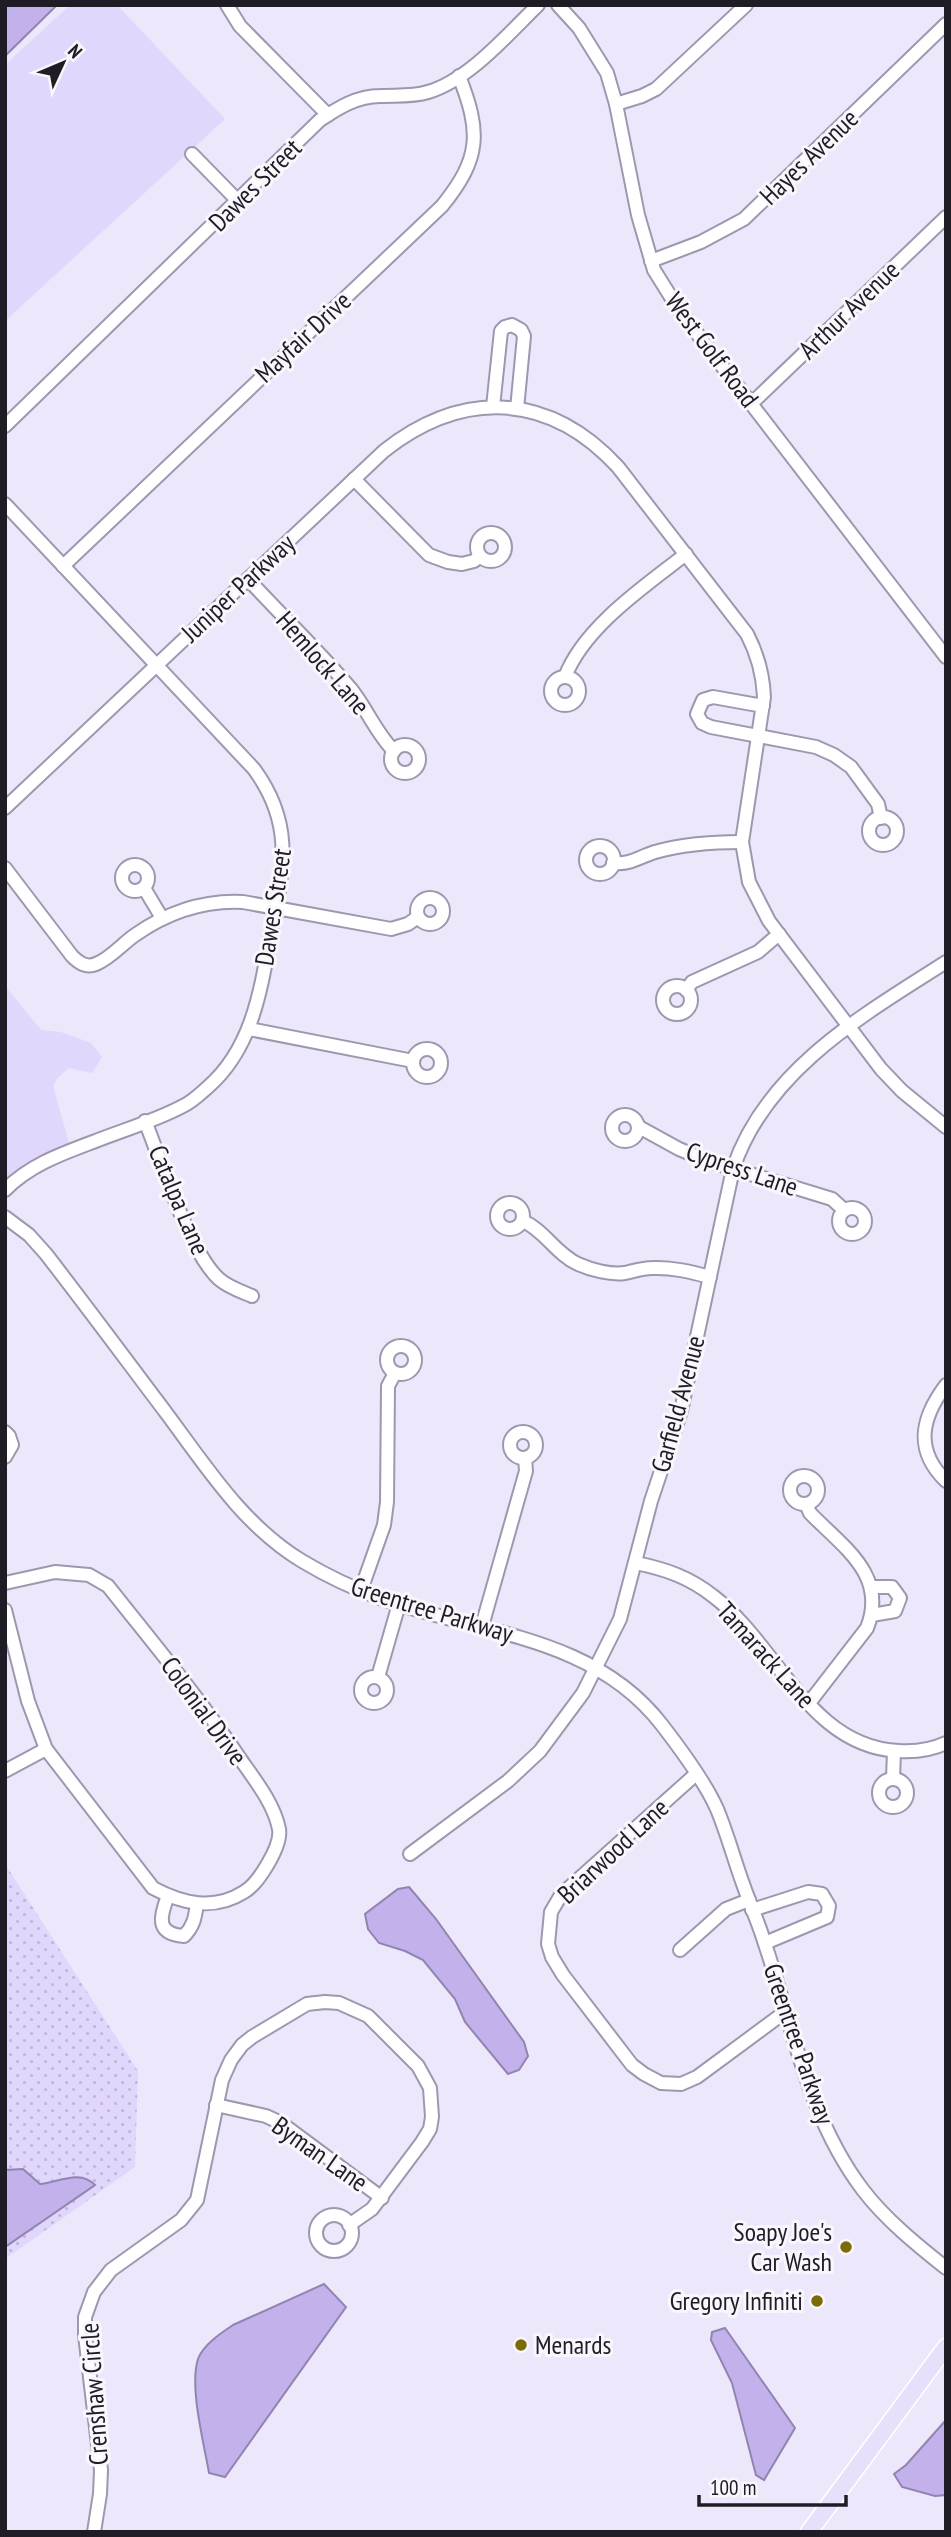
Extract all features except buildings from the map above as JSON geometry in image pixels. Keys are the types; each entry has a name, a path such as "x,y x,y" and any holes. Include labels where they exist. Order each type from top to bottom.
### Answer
{"main road":[{"path":"808,2532 946,2347"}],"street":[{"path":"227,5 240,26 328,115"},
{"name":"Dawes Street","path":"5,426 239,202 320,120 342,106 377,95 405,97 429,92 459,76 538,5"},
{"name":"West Golf Road","path":"558,5 579,28 607,73 616,104 638,215 655,272 680,310 751,404 946,657"},
{"path":"616,104 656,89 746,5"},
{"name":"Hayes Avenue","path":"651,261 701,242 744,219 946,24"},
{"name":"Mayfair Drive","path":"62,566 442,206 456,189 471,156 475,137 470,103 459,76"},
{"path":"192,154 239,202"},
{"name":"Arthur Avenue","path":"751,404 946,217"},
{"path":"493,407 501,331 512,325 522,330 524,336 517,409"},
{"name":"Juniper Parkway","path":"5,807 384,451 425,424 446,414 493,407 517,409 555,420 580,433 602,450 747,634 757,653 764,678 764,706 743,842 749,881 757,901 779,934 849,1026"},
{"path":"354,479 429,555 462,564 474,561 480,556"},
{"name":"Dawes Street","path":"5,504 254,769 267,786 282,825 284,850 276,908 249,1029 234,1056 215,1080 184,1106 44,1161 5,1190"},
{"path":"565,677 570,664 592,635 649,583 686,554"},
{"name":"Hemlock Lane","path":"248,579 351,689 383,740 394,751"},
{"path":"764,706 713,697 703,700 698,709 699,719 706,726 816,747 834,755 851,767 878,804 881,818"},
{"path":"613,863 626,864 654,853 688,845 743,842"},
{"path":"5,867 72,956 78,963 86,966 93,966 103,960 162,918 183,909 219,901 243,902 391,929 408,924 418,917"},
{"path":"144,888 162,918"},
{"path":"686,990 692,982 758,952 779,934"},
{"name":"Garfield Avenue","path":"410,1854 508,1781 540,1751 577,1703 620,1619 655,1488 681,1411 733,1169 742,1143 762,1110 805,1063 849,1026 946,962"},
{"path":"849,1026 881,1069 902,1091 946,1127"},
{"path":"249,1029 413,1061"},
{"name":"Catalpa Lane","path":"145,1121 201,1256 216,1277 227,1286 252,1296"},
{"name":"Cypress Lane","path":"639,1128 679,1149 733,1169 832,1199 844,1210"},
{"name":"Greentree Parkway","path":"5,1217 29,1235 46,1254 230,1498 247,1517 297,1558 331,1578 399,1604 531,1639 577,1657 636,1696 661,1724 716,1807 765,1943 819,2114 847,2166 863,2191 921,2249 946,2269"},
{"path":"523,1221 577,1264 621,1273 649,1268 672,1268 710,1277"},
{"path":"361,1590 384,1525 387,1502 388,1385 395,1373"},
{"path":"946,1385 928,1416 924,1438 927,1456 946,1481"},
{"path":"5,1432 12,1445 5,1457"},
{"path":"482,1626 526,1471 525,1458"},
{"path":"807,1504 810,1513 860,1564 872,1587 872,1615 867,1628 809,1703"},
{"name":"Tamarack Lane","path":"635,1563 686,1577 714,1596 730,1610 829,1725 843,1735 879,1750 928,1750 946,1743"},
{"name":"Colonial Drive","path":"5,1583 55,1572 89,1575 108,1586 211,1717 268,1801 280,1831 275,1849 259,1878 246,1891 228,1900 197,1904 168,1896 153,1888 46,1749 28,1701 5,1610"},
{"path":"872,1587 892,1587 900,1598 895,1611 872,1615"},
{"path":"378,1677 399,1604"},
{"path":"5,1771 46,1749"},
{"path":"893,1779 894,1751"},
{"name":"Briarwood Lane","path":"696,1774 561,1895 551,1912 548,1930 552,1957 632,2065 661,2083 681,2084 697,2077 785,2012"},
{"name":"Greentree Parkway","path":"750,1905 808,1892 822,1894 830,1906 827,1917 765,1943"},
{"path":"168,1896 160,1918 163,1927 173,1935 184,1936 191,1929 197,1904"},
{"path":"680,1950 726,1909 750,1905"},
{"name":"Crenshaw Circle","path":"94,2532 101,2470 85,2317 94,2292 111,2270 181,2220 197,2200 216,2105 230,2060 242,2045 307,2004 333,2002 368,2016 418,2066 430,2088 433,2104 430,2129 382,2198 372,2209 349,2225"},
{"name":"Byman Lane","path":"216,2105 266,2116 281,2123 382,2198"}],"shaded area":[{"path":"5,5 57,5 5,56"},
{"path":"70,5 117,5 225,119 5,321 5,65"},
{"path":"5,986 41,1030 61,1032 91,1043 102,1057 92,1073 69,1068 58,1077 53,1086 71,1150 5,1190"},
{"path":"5,1864 138,2071 135,2167 5,2259"},
{"path":"409,1887 436,1919 524,2042 528,2056 519,2070 508,2074 465,2022 455,1999 423,1960 379,1943 368,1929 365,1914 398,1889"},
{"path":"23,2169 40,2184 76,2177 89,2180 95,2185 5,2247 5,2170"},
{"path":"324,2284 346,2307 225,2477 209,2473 196,2399 196,2371 200,2354 233,2325"},
{"path":"725,2328 795,2428 764,2480 756,2475 732,2383 711,2340 712,2332"},
{"path":"946,2420 946,2495 935,2496 902,2487 894,2474 906,2465"}],"place":[{"name":"Soapy Joe's Car Wash","path":"846,2247"},
{"name":"Gregory Infiniti","path":"817,2301"},
{"name":"Menards","path":"521,2345"}]}
